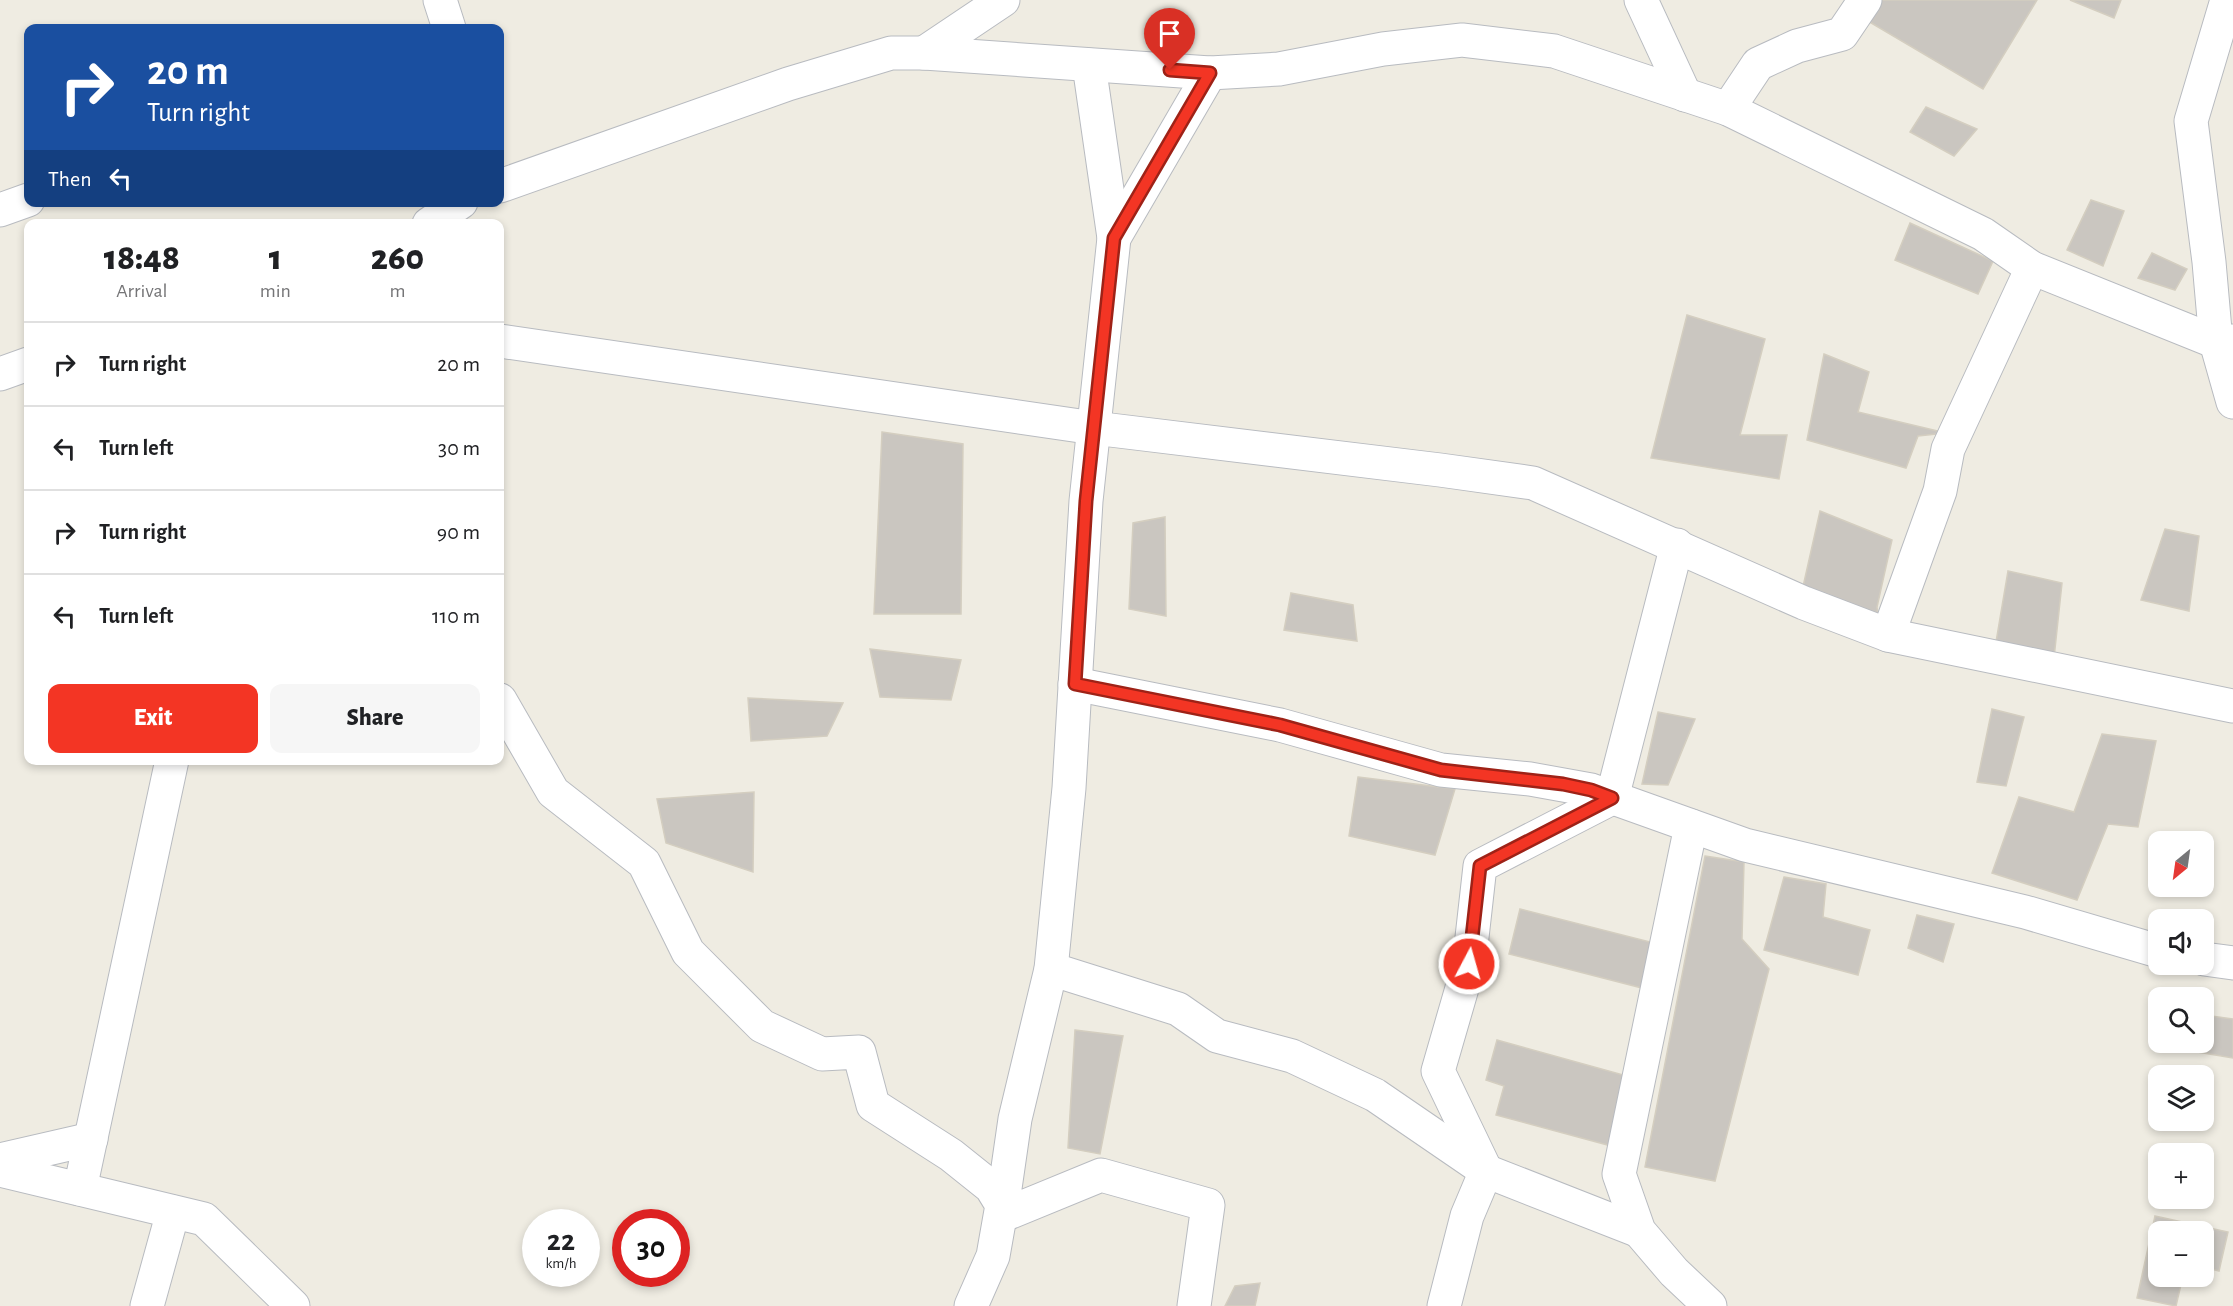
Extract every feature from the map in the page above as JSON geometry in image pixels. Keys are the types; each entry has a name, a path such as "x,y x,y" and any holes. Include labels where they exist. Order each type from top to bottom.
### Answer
{"street":[{"path":"440,0 447,24"},
{"path":"924,53 1003,0"},
{"path":"1641,0 1685,95"},
{"path":"1728,109 1758,64 1797,46 1842,34 1865,0"},
{"path":"2227,0 2191,121 2209,262 2233,402"},
{"path":"504,185 788,84 891,53 924,53 1210,73 1279,69 1383,49 1462,40 1554,51 1728,109 1983,234 2032,268 2224,342"},
{"path":"971,1306 993,1256 1015,1119 1051,969 1069,788 1086,501 1114,238 1089,65"},
{"path":"1114,238 1210,73"},
{"path":"0,210 24,201"},
{"path":"436,219 454,207"},
{"path":"1888,635 1940,491 1948,449 2032,268"},
{"path":"504,342 1094,428 1429,468 1533,483 1804,603 1888,635 2233,706"},
{"path":"0,375 24,366"},
{"path":"1444,1306 1467,1216 1485,1171 1438,1071 1469,964 1480,866 1612,798 1677,545"},
{"path":"1075,684 1280,725 1441,770 1563,784 1591,790 1744,845 2025,912 2148,948"},
{"path":"504,706 552,792 644,863 688,952 762,1026 822,1054 859,1052 873,1105 951,1155 991,1187 1002,1205 1001,1216"},
{"path":"80,1189 171,765"},
{"path":"1691,826 1619,1174 1639,1232 1674,1272 1710,1306"},
{"path":"2214,960 2233,963"},
{"path":"1051,969 1178,1009 1217,1036 1292,1056 1375,1095 1485,1171 1639,1232"},
{"path":"0,1160 91,1139"},
{"path":"0,1170 204,1219 293,1306"},
{"path":"1001,1216 1101,1175 1208,1205 1194,1306"},
{"path":"147,1306 173,1212"},
{"path":"1674,1272 1687,1306"}],"building":[{"path":"1873,0 2037,0 1983,89 1861,17"},
{"path":"2070,0 2121,0 2114,18"},
{"path":"1926,107 1977,129 1954,156 1910,132"},
{"path":"2091,200 2124,211 2103,266 2067,250"},
{"path":"1910,223 1993,261 1978,294 1895,260"},
{"path":"2152,253 2187,269 2175,290 2138,278"},
{"path":"1687,315 1765,339 1740,435 1787,435 1779,479 1651,458"},
{"path":"1824,354 1869,372 1858,412 1946,433 1918,436 1906,468 1807,440"},
{"path":"882,432 963,444 961,614 874,614"},
{"path":"1820,511 1892,540 1877,607 1880,632 1802,591"},
{"path":"1165,517 1166,616 1129,609 1133,523"},
{"path":"2165,529 2199,536 2189,611 2141,600"},
{"path":"2008,571 2062,583 2054,658 1996,642"},
{"path":"1291,593 1353,605 1357,641 1284,630"},
{"path":"870,649 961,660 951,700 880,697"},
{"path":"748,698 843,703 827,736 751,741"},
{"path":"1992,709 2024,717 2006,786 1977,782"},
{"path":"1658,712 1695,719 1668,785 1642,784"},
{"path":"2102,734 2156,741 2138,827 2108,824 2077,900 1992,873 2019,797 2074,812"},
{"path":"1358,777 1455,789 1435,855 1349,836"},
{"path":"754,792 753,872 666,843 657,799"},
{"path":"1705,856 1744,862 1742,939 1769,969 1715,1181 1645,1167"},
{"path":"1784,877 1826,884 1823,917 1870,930 1858,975 1764,950"},
{"path":"1520,909 1654,943 1642,988 1509,954"},
{"path":"1917,915 1954,924 1943,962 1908,948"},
{"path":"2214,1016 2233,1019 2233,1058 2204,1053 2214,1053"},
{"path":"1075,1030 1123,1036 1100,1154 1068,1148"},
{"path":"1497,1040 1634,1078 1615,1147 1496,1115 1504,1086 1486,1080"},
{"path":"2155,1216 2178,1221 2154,1221"},
{"path":"2214,1229 2228,1232 2219,1271 2214,1270"},
{"path":"2148,1248 2148,1287 2180,1287 2176,1306 2137,1298"},
{"path":"1260,1283 1255,1306 1225,1306 1235,1286"}],"route":[{"path":"1170,70 1210,73 1114,238 1086,501 1075,684 1280,725 1441,770 1563,784 1591,790 1612,798 1480,866 1469,964"}]}
